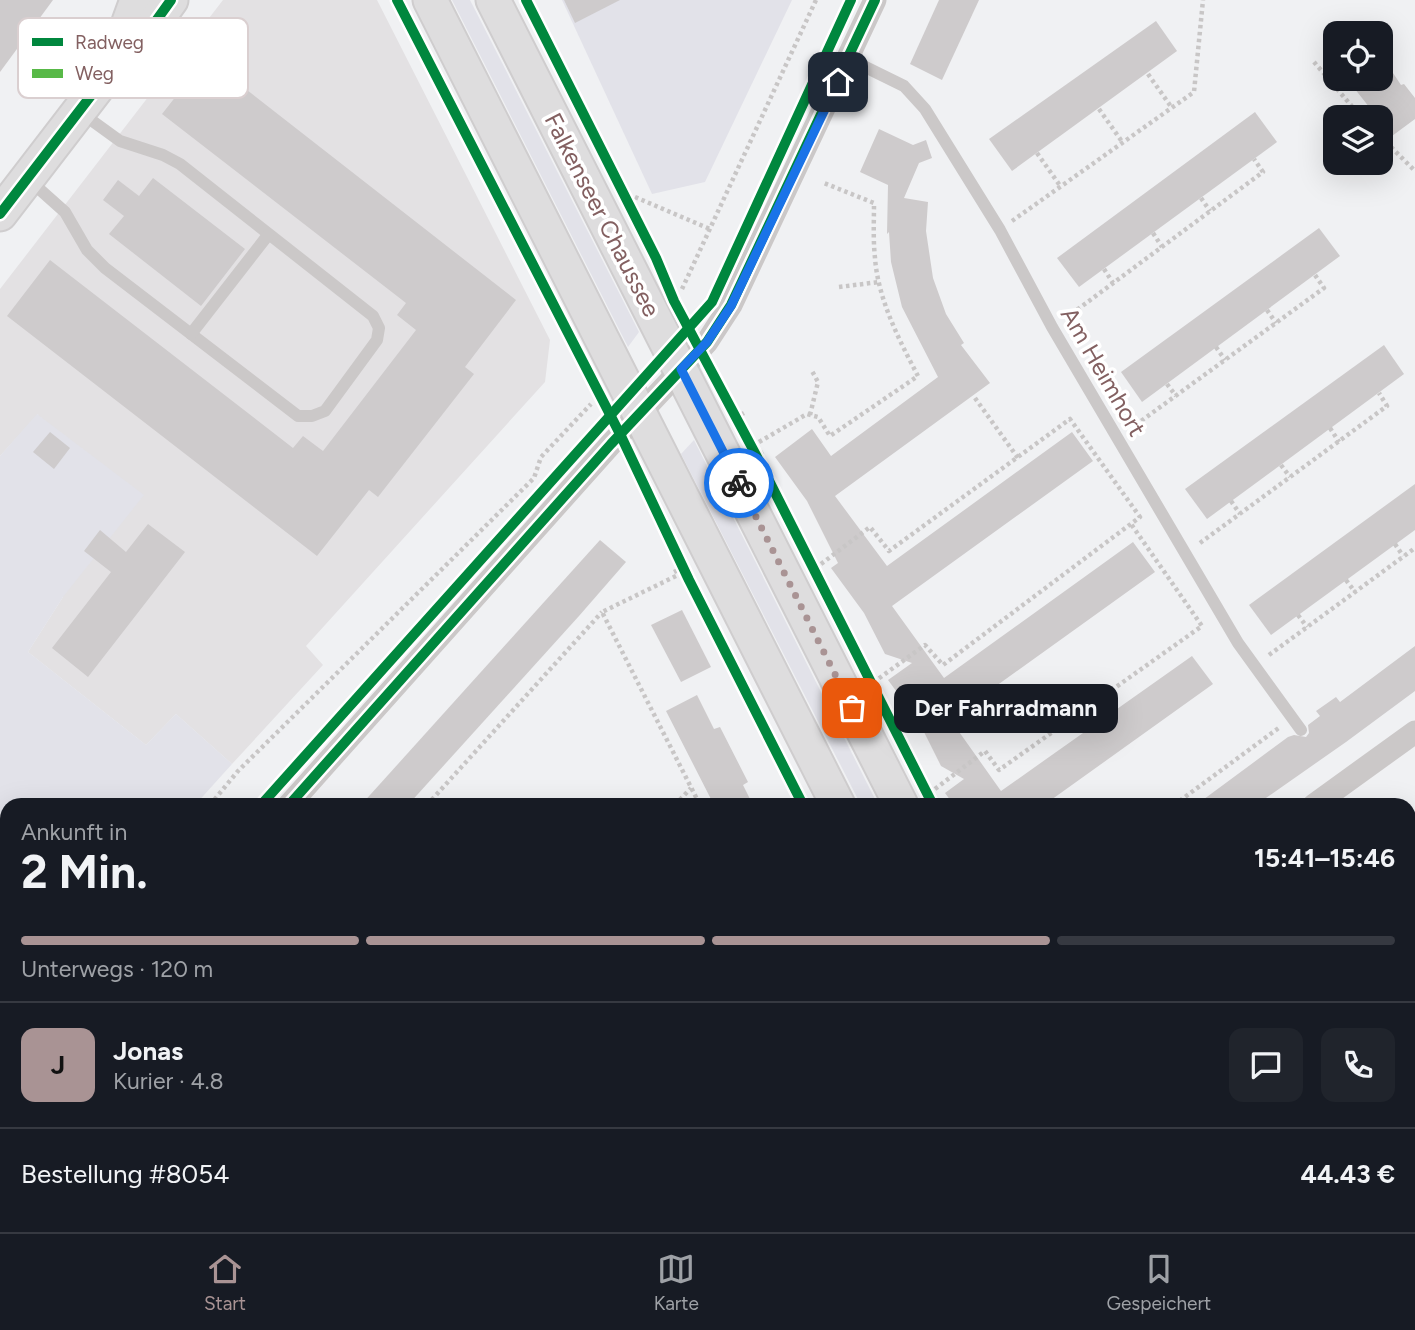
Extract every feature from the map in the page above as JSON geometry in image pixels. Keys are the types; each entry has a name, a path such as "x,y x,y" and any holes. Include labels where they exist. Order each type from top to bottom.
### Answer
{"main road":[{"path":"131,18 137,0"},
{"path":"158,18 171,0"},
{"path":"430,0 630,424 834,798"},
{"name":"Falkenseer Chaussee","path":"493,0 897,798"},
{"path":"0,214 89,98"}],"street":[{"path":"295,798 630,424 707,342 731,306 875,0"},
{"path":"1324,798 1415,732"}],"lane":[{"name":"Am Heimhort","path":"849,59 904,86 925,109 1000,230 1052,327 1238,643 1301,730"},
{"path":"28,178 65,212 87,250 105,268 298,416 312,416 325,411 377,340 379,328 373,316 180,164 163,155 120,141 79,111"},
{"path":"191,334 268,235"}],"path":[{"path":"682,289 816,0"},
{"path":"1000,230 1194,92 1203,0"},
{"path":"1314,62 1351,105"},
{"path":"1148,74 1172,108"},
{"path":"1099,109 1123,143"},
{"path":"1393,149 1415,171"},
{"path":"1037,153 1061,187"},
{"path":"1072,328 1066,318 1263,172 1254,159"},
{"path":"759,442 810,415 818,417 830,436 918,376 891,320 879,282 874,259 874,203 824,183"},
{"path":"631,209 630,197 710,229"},
{"path":"1201,198 1210,211"},
{"path":"1153,233 1162,247"},
{"path":"1104,269 1113,283"},
{"path":"1129,430 1324,288 1315,275"},
{"path":"839,287 879,282"},
{"path":"1267,310 1276,323"},
{"path":"1216,347 1225,360"},
{"path":"810,415 818,382 812,371"},
{"path":"1167,384 1176,396"},
{"path":"599,393 630,424"},
{"path":"1198,545 1387,407 1378,393"},
{"path":"975,398 1018,458"},
{"path":"215,798 238,771 534,478 541,457 591,404"},
{"path":"821,564 870,527 889,551 1070,419 1140,517 943,665 925,645 878,679"},
{"path":"1123,421 1135,442"},
{"path":"1330,428 1339,442"},
{"path":"1281,465 1290,477"},
{"path":"1231,501 1240,514"},
{"path":"935,789 985,751 999,769 1202,626 1131,524"},
{"path":"1192,536 1205,556"},
{"path":"1395,544 1404,556"},
{"path":"1261,645 1268,656 1415,548"},
{"path":"433,798 602,612 690,564"},
{"path":"1346,580 1355,592"},
{"path":"602,612 696,798"},
{"path":"1298,615 1307,627"},
{"path":"1183,798 1293,717"},
{"path":"682,798 691,788"}],"shaded area":[{"path":"223,0 377,0 550,340 545,382 306,646 323,665 232,764 176,714 146,745 28,652 63,597 38,414 0,456 0,289 147,98 248,98 248,18 209,18"},
{"path":"452,0 470,0 639,332 628,347"},
{"path":"562,0 792,0 705,182 652,194"},
{"path":"37,414 144,495 63,597 28,652 146,745 176,714 232,764 201,798 0,798 0,456"},
{"path":"694,440 874,798 857,798 681,454"}],"building":[{"path":"0,0 53,0 40,18 18,18 18,48 0,72"},
{"path":"564,0 620,0 575,23"},
{"path":"939,0 979,0 942,80 910,64"},
{"path":"1156,21 1177,51 1012,171 989,139"},
{"path":"1393,73 1415,98 1415,119 1393,135 1393,105 1368,105 1356,91 1393,91"},
{"path":"248,91 516,300 465,367 474,374 378,497 369,490 317,556 7,316 50,260 293,448 303,436 323,451 416,330 397,315 406,303 162,114 175,98 248,98"},
{"path":"1255,112 1277,142 1079,287 1057,258"},
{"path":"879,129 913,145 926,140 932,158 919,163 904,198 928,202 926,231 933,278 946,314 964,343 961,345 990,383 835,496 887,566 1072,432 1093,461 892,606 944,678 1133,542 1155,572 950,719 1001,791 1192,656 1213,684 1054,798 949,798 945,793 964,779 941,766 919,722 888,680 912,663 885,654 864,613 831,568 838,563 807,501 775,457 812,429 831,456 938,377 902,307 891,262 889,232 887,234 888,185 860,172"},
{"path":"153,178 245,249 201,306 109,234 124,216 103,200 118,180 139,196"},
{"path":"1319,228 1340,256 1142,402 1121,372"},
{"path":"1384,345 1404,374 1207,519 1185,489"},
{"path":"50,432 70,448 54,469 33,452"},
{"path":"1415,484 1415,530 1271,635 1249,605"},
{"path":"148,524 185,552 88,677 52,648 111,572 84,551 100,530 126,552"},
{"path":"600,540 626,562 414,798 367,798"},
{"path":"682,610 711,667 681,682 651,625"},
{"path":"1415,646 1415,691 1346,742 1266,798 1205,798 1288,737 1306,737 1309,733 1308,725 1320,716 1316,711 1336,697 1340,702"},
{"path":"697,695 714,729 720,727 748,782 743,785 750,798 710,798 666,711"}],"cycle path":[{"path":"158,18 171,0"},
{"path":"397,0 620,434 689,580 799,798"},
{"path":"526,0 656,258 674,301 756,455 929,798"},
{"path":"267,798 712,302 851,0"},
{"path":"295,798 611,444 707,342 731,305 875,0"},
{"path":"0,214 89,98"}],"way so far":[{"path":"739,483 852,708"}],"place":[{"name":"Der Fahrradmann","path":"852,708"}],"route":[{"path":"739,483 681,369 707,342 731,306 838,82"}]}
